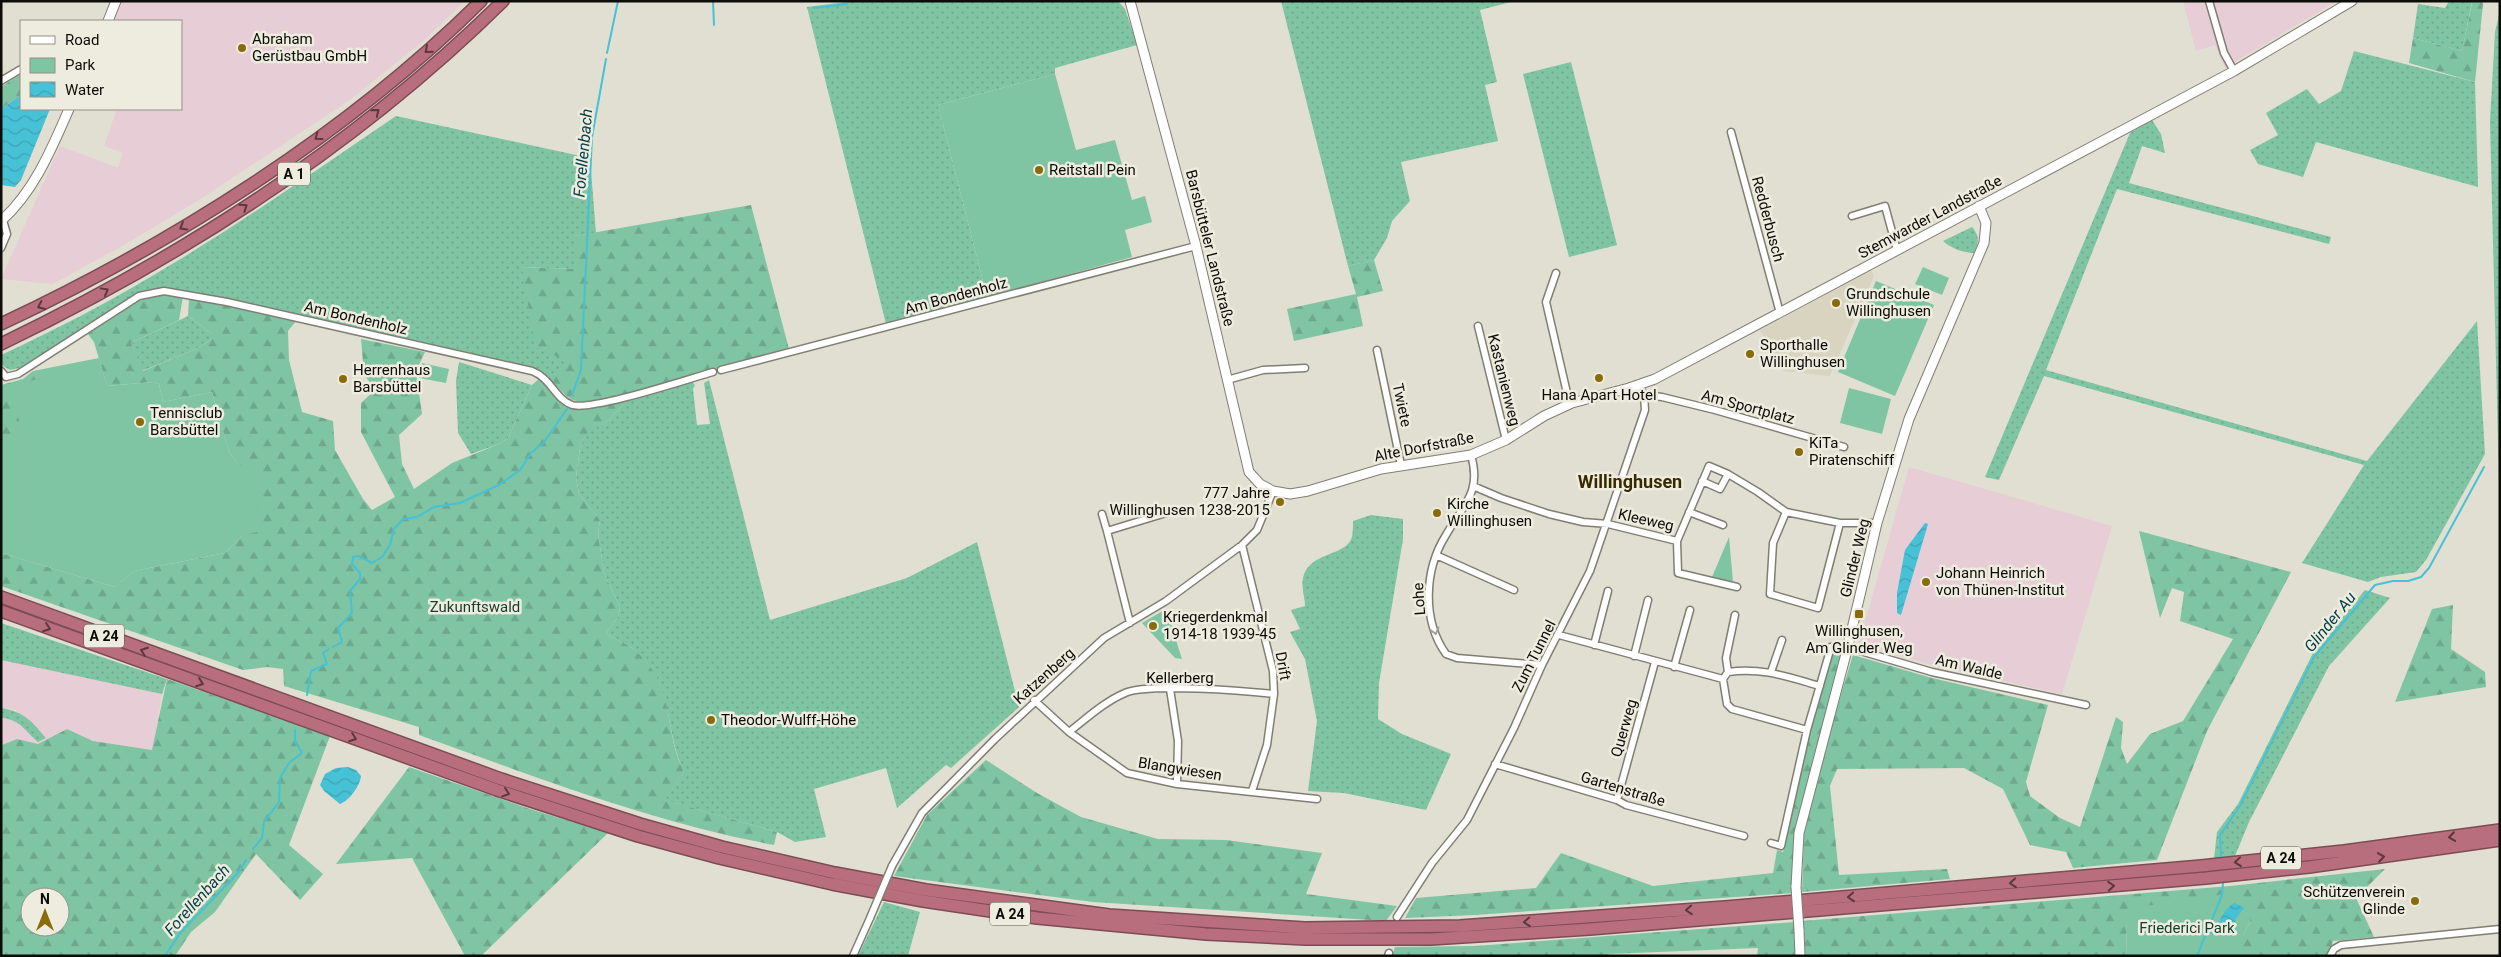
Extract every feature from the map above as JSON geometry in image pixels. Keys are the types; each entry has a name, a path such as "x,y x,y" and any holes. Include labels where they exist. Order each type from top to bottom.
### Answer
{"highway":[{"name":"A 1","path":"1,324 71,291 212,210 357,108 482,1"},
{"name":"A 1","path":"1,344 62,314 160,260 277,185 326,151 428,70 503,1"},
{"name":"A 24","path":"1,598 501,780 640,824 722,847 835,873 926,890 1109,915 1305,928 1460,926 1754,905 2201,866 2344,851 2500,830"},
{"name":"A 24","path":"1,611 496,790 638,836 719,858 850,888 970,908 1107,926 1305,939 1460,938 2206,878 2309,867 2500,840"}],"street":[{"path":"108,20 116,1"},
{"name":"Barsbütteler Landstraße","path":"1130,1 1196,246 1249,472 1260,484 1273,491"},
{"path":"2209,1 2224,53 2234,71"},
{"name":"Stemwarder Landstraße","path":"1639,385 2234,71 2352,1"},
{"path":"1,81 20,70"},
{"path":"1,248 7,234 2,220 21,200 48,158 70,110"},
{"name":"Redderbusch","path":"1731,132 1780,312"},
{"path":"1852,216 1885,206 1897,250"},
{"name":"Glinder Weg","path":"1800,956 1796,887 1799,833 1847,648 1876,523 1909,419 1984,243 1986,223 1979,206"},
{"name":"Am Bondenholz","path":"721,370 1196,246"},
{"path":"1556,274 1546,302 1567,393 1572,403"},
{"name":"Am Bondenholz","path":"1,372 6,377 18,374 139,296 164,291 227,302 532,371 544,377 562,399 574,405 598,404 713,372"},
{"name":"Kastanienweg","path":"1478,326 1506,440"},
{"name":"Twiete","path":"1377,350 1401,465"},
{"path":"1227,380 1263,370 1305,368"},
{"path":"1639,385 1644,395"},
{"name":"Alte Dorfstraße","path":"1273,491 1290,494 1308,491 1361,474 1401,465 1471,455 1506,440 1544,416 1572,403 1639,385"},
{"name":"Am Sportplatz","path":"1644,395 1662,397 1715,410 1844,447"},
{"name":"Zum Tunnel","path":"1397,918 1432,863 1467,820 1590,571 1608,524 1645,410 1644,395"},
{"name":"Lohe","path":"1471,455 1475,468 1473,486 1463,512 1446,534 1436,555 1429,579 1429,606 1435,633 1446,654 1457,658 1542,665"},
{"name":"Kleeweg","path":"1473,486 1501,498 1549,514 1583,522 1608,524 1677,542 1709,466 1728,474 1759,492 1786,512"},
{"path":"1702,481 1720,489 1728,474"},
{"name":"Katzenberg","path":"853,956 892,866 922,813 1034,700 1104,638 1166,601 1242,546 1256,530 1273,491"},
{"path":"1107,531 1176,510"},
{"name":"Kleeweg","path":"1689,512 1723,525"},
{"path":"1840,523 1818,608 1770,594 1773,543 1786,512 1840,523 1876,523"},
{"path":"1102,514 1130,623"},
{"path":"1677,542 1678,573 1737,587"},
{"name":"Drift","path":"1242,546 1272,660 1274,694 1267,745 1252,791"},
{"path":"1436,555 1514,590"},
{"path":"1594,645 1608,590"},
{"path":"1634,656 1648,600"},
{"path":"1674,667 1690,610"},
{"path":"1735,615 1726,658 1728,672 1723,679 1727,704 1732,708 1807,730"},
{"path":"1559,635 1723,679"},
{"path":"1771,672 1782,640"},
{"path":"1771,844 1781,846 1807,730 1831,647 1847,648"},
{"name":"Am Walde","path":"1847,648 1932,672 2086,705"},
{"name":"Querweg","path":"1617,800 1655,662"},
{"path":"1728,672 1749,669 1771,672 1820,686"},
{"name":"Kellerberg","path":"1069,732 1104,704 1127,692 1149,688 1274,694"},
{"path":"1170,689 1178,741 1177,784"},
{"name":"Blangwiesen","path":"1034,700 1069,732 1127,773 1177,784 1317,799"},
{"name":"Gartenstraße","path":"1495,764 1617,800 1626,805 1744,836"},
{"path":"2330,956 2336,947 2342,945 2500,929"}],"shaded area":[{"path":"120,1 465,1 422,42 351,99 202,198 129,242 53,284 1,279 60,146 118,168 123,153 104,146 117,110 182,110 182,20 112,20"},
{"path":"2183,1 2337,1 2225,68 2215,45 2196,51"},
{"name":"Grundschule Willinghusen","path":"1871,270 1874,276 1830,376 1783,371 1760,330"},
{"path":"1909,467 2112,526 2062,694 1935,666 1859,643"},
{"path":"1,660 162,694 153,750 93,741 67,729 38,744 17,739 3,745 1,750 1,718 11,719 23,724 29,734 16,710 1,708"}],"green space":[{"path":"854,1 1118,1 1125,9 1137,45 1055,68 1055,74 938,105 987,297 886,324 807,7"},
{"path":"1281,1 1515,1 1480,10 1497,82 1485,85 1498,141 1401,162 1410,201 1392,221 1387,238 1374,260 1348,266"},
{"path":"2449,1 2472,2 2462,51 2413,38 2418,4 2445,8"},
{"path":"2465,1 2482,1 2483,4 2475,82 2409,63 2413,38 2462,51 2472,3"},
{"path":"2500,10 2499,484 2490,121 2495,32"},
{"path":"2354,51 2475,82 2478,187 2316,142 2303,177 2258,164 2250,150 2278,135 2266,113 2307,89 2319,104 2341,91"},
{"path":"1571,62 1617,245 1569,257 1523,74"},
{"name":"Reitstall Pein","path":"1055,74 1076,150 1115,140 1132,200 1145,196 1152,222 1125,230 1132,257 987,297 938,105"},
{"path":"20,75 20,96 1,109 1,87"},
{"path":"396,116 590,158 596,233 575,236 575,269 522,267 569,363 548,377 542,372 529,367 165,288 142,291 20,368 10,370 3,366 1,355 134,287 276,198"},
{"path":"2152,120 2161,134 2165,153 2142,146 2129,183 2331,237 2329,244 2117,189 2046,370 2367,461 2477,321 2485,454 2426,560 2416,572 2381,577 2368,582 2302,563 2364,465 2044,376 1999,480 1985,477 2130,133"},
{"path":"751,205 789,349 608,398 580,402 568,397 548,377 569,362 535,347 522,267 575,269 575,236"},
{"path":"1972,227 1978,239 1974,253 1957,250 1943,241"},
{"path":"1374,260 1383,291 1357,297 1363,326 1294,341 1287,309 1356,294 1348,266"},
{"path":"1923,267 1949,278 1942,295 1915,284"},
{"path":"1876,281 1934,305 1895,396 1838,372"},
{"name":"Zukunftswald","path":"161,295 183,297 179,320 131,343 143,371 196,349 212,339 212,334 188,316 189,298 297,320 288,331 289,360 302,412 333,421 335,450 363,499 372,510 395,497 361,432 361,403 375,390 364,374 361,339 425,352 416,371 422,414 399,435 402,464 414,489 452,463 499,444 508,438 532,385 540,378 566,407 583,409 628,399 609,420 586,434 580,448 576,477 579,494 600,520 598,533 604,573 620,607 618,617 606,633 632,648 647,662 663,692 677,755 684,772 665,800 777,832 774,845 684,824 595,797 419,735 419,727 284,686 283,669 267,667 243,670 1,586 1,553 115,587 134,571 225,553 242,536 251,493 239,465 229,452 212,392 163,402 159,384 153,382 107,386 94,342 88,334 140,300"},
{"path":"188,316 212,334 212,339 196,349 142,371 131,343"},
{"path":"99,358 107,386 153,382 159,384 163,402 212,392 229,452 239,465 253,465 262,481 251,493 267,529 242,536 225,553 134,571 115,587 1,553 1,436 24,435 9,390 39,378 33,371"},
{"path":"459,362 532,385 508,438 499,444 471,454 458,433 456,381"},
{"path":"422,363 449,369 446,383 419,378"},
{"path":"33,371 40,378 24,436 1,436 1,385 23,379"},
{"path":"709,380 770,620 907,578 977,542 1019,707 951,768 946,765 897,808 886,768 814,789 826,837 795,842 777,832 664,800 684,772 673,739 662,691 656,676 646,662 632,648 606,633 618,617 620,607 604,573 598,533 600,520 579,494 576,477 580,448 586,433 609,420 628,399 692,382 695,385 693,389 697,425 710,424 704,383"},
{"path":"1849,388 1891,399 1882,434 1840,423"},
{"path":"1371,515 1403,519 1403,539 1379,683 1378,719 1402,734 1451,754 1426,810 1344,793 1308,791 1317,721 1305,659 1290,632 1300,629 1291,610 1305,606 1303,578 1312,563 1343,548 1352,537 1353,521"},
{"path":"2139,531 2291,572 2207,731 2157,860 2073,868 2066,852 2030,845 2003,789 1964,768 1837,769 1830,786 1839,875 1947,869 1950,879 1802,892 1804,832 1827,740 1853,655 1932,678 2048,705 2026,782 2030,796 2060,818 2080,827 2116,717 2123,722 2121,748 2127,764 2150,734 2183,721 2233,639 2180,621 2184,592 2172,588 2160,618"},
{"path":"1729,537 1733,582 1712,577"},
{"path":"2365,590 2390,598 2329,666 2249,822 2235,856 2214,859 2217,832 2238,804 2313,653"},
{"path":"2453,605 2451,649 2485,672 2486,687 2395,702 2432,609"},
{"path":"1166,609 1182,659 1175,658 1142,623"},
{"path":"1,623 167,679 162,694 1,660"},
{"path":"1833,654 1842,656 1795,832 1793,893 1475,915 1405,918 1416,898 1536,888 1561,853 1653,886 1773,873 1777,850 1783,852 1810,731"},
{"path":"167,679 330,736 289,845 323,874 300,900 256,854 215,912 191,932 175,956 1,956 2,745 17,739 38,744 67,729 93,741 152,750"},
{"path":"1,708 16,712 27,718 46,738 38,742 18,723 1,718"},
{"path":"986,760 1037,793 1081,817 1158,839 1226,840 1322,853 1306,894 1397,906 1386,921 1093,902 894,876 927,815"},
{"path":"409,767 530,809 608,833 481,956 465,956 412,858 336,864"},
{"path":"2385,869 2356,898 2374,937 2333,941 2328,956 2243,956 2243,935 2250,922 2127,923 2126,956 1804,956 1802,921 2230,886"},
{"name":"Friederici Park","path":"2232,893 2252,900 2250,922 2243,935 2243,956 2126,956 2127,923 2146,906","holes":["2235,903 2244,908 2235,920 2218,924 2230,905"]},
{"path":"884,902 920,912 908,956 858,956"},
{"path":"1794,922 1797,956 1757,956 1758,948 1609,954 1608,956 1392,956 1395,947 1475,946"}],"water":[{"path":"20,96 20,110 50,110 21,180 15,187 1,185 1,109"},
{"path":"1925,523 1928,524 1901,615 1897,613 1897,593 1905,550"},
{"path":"348,767 356,770 361,776 350,796 340,804 324,791 320,785 325,774 336,768"},
{"path":"2235,903 2244,908 2235,920 2236,929 2231,936 2218,936 2215,933 2220,920 2225,911"}],"waterway":[{"name":"Forellenbach","path":"607,53 618,1"},
{"path":"713,1 714,25"},
{"path":"813,8 847,4"},
{"name":"Forellenbach","path":"572,395 581,370 592,137 606,59"},
{"name":"Forellenbach","path":"333,647 342,642 338,628 352,613 350,591 360,579 360,573 352,564 353,557 359,556 372,563 382,557 390,545 394,529 403,519 417,517 434,507 460,503 499,485 520,470 531,453 544,442 567,409"},
{"name":"Glinder Au","path":"2221,857 2220,835 2240,806 2314,657 2375,585 2393,581 2408,581 2421,577 2429,568 2484,467"},
{"name":"Forellenbach","path":"307,695 311,671 327,664 323,653 329,649"},
{"name":"Forellenbach","path":"253,849 262,838 264,822 279,802 280,778 289,763 302,753 295,741 295,730"},
{"name":"Forellenbach","path":"165,956 181,932 238,873 246,860"},
{"name":"Glinder Au","path":"2197,956 2222,895 2223,883"},
{"path":"2207,933 2215,933"}],"place":[{"name":"Abraham Gerüstbau GmbH","path":"242,48"},
{"name":"Reitstall Pein","path":"1039,170"},
{"name":"Grundschule Willinghusen","path":"1836,303"},
{"name":"Sporthalle Willinghusen","path":"1750,354"},
{"name":"Hana Apart Hotel","path":"1599,378"},
{"name":"Herrenhaus Barsbüttel","path":"343,379"},
{"name":"Tennisclub Barsbüttel","path":"140,422"},
{"name":"KiTa Piratenschiff","path":"1799,452"},
{"name":"777 Jahre Willinghusen 1238-2015","path":"1280,502"},
{"name":"Kirche Willinghusen","path":"1437,513"},
{"name":"Johann Heinrich von Thünen-Institut","path":"1926,582"},
{"name":"Willinghusen, Am Glinder Weg","path":"1859,614"},
{"name":"Kriegerdenkmal 1914-18 1939-45","path":"1153,626"},
{"name":"Theodor-Wulff-Höhe","path":"711,720"},
{"name":"Schützenverein Glinde","path":"2415,901"}],"district":[{"name":"Willinghusen","path":"1630,481"}]}
